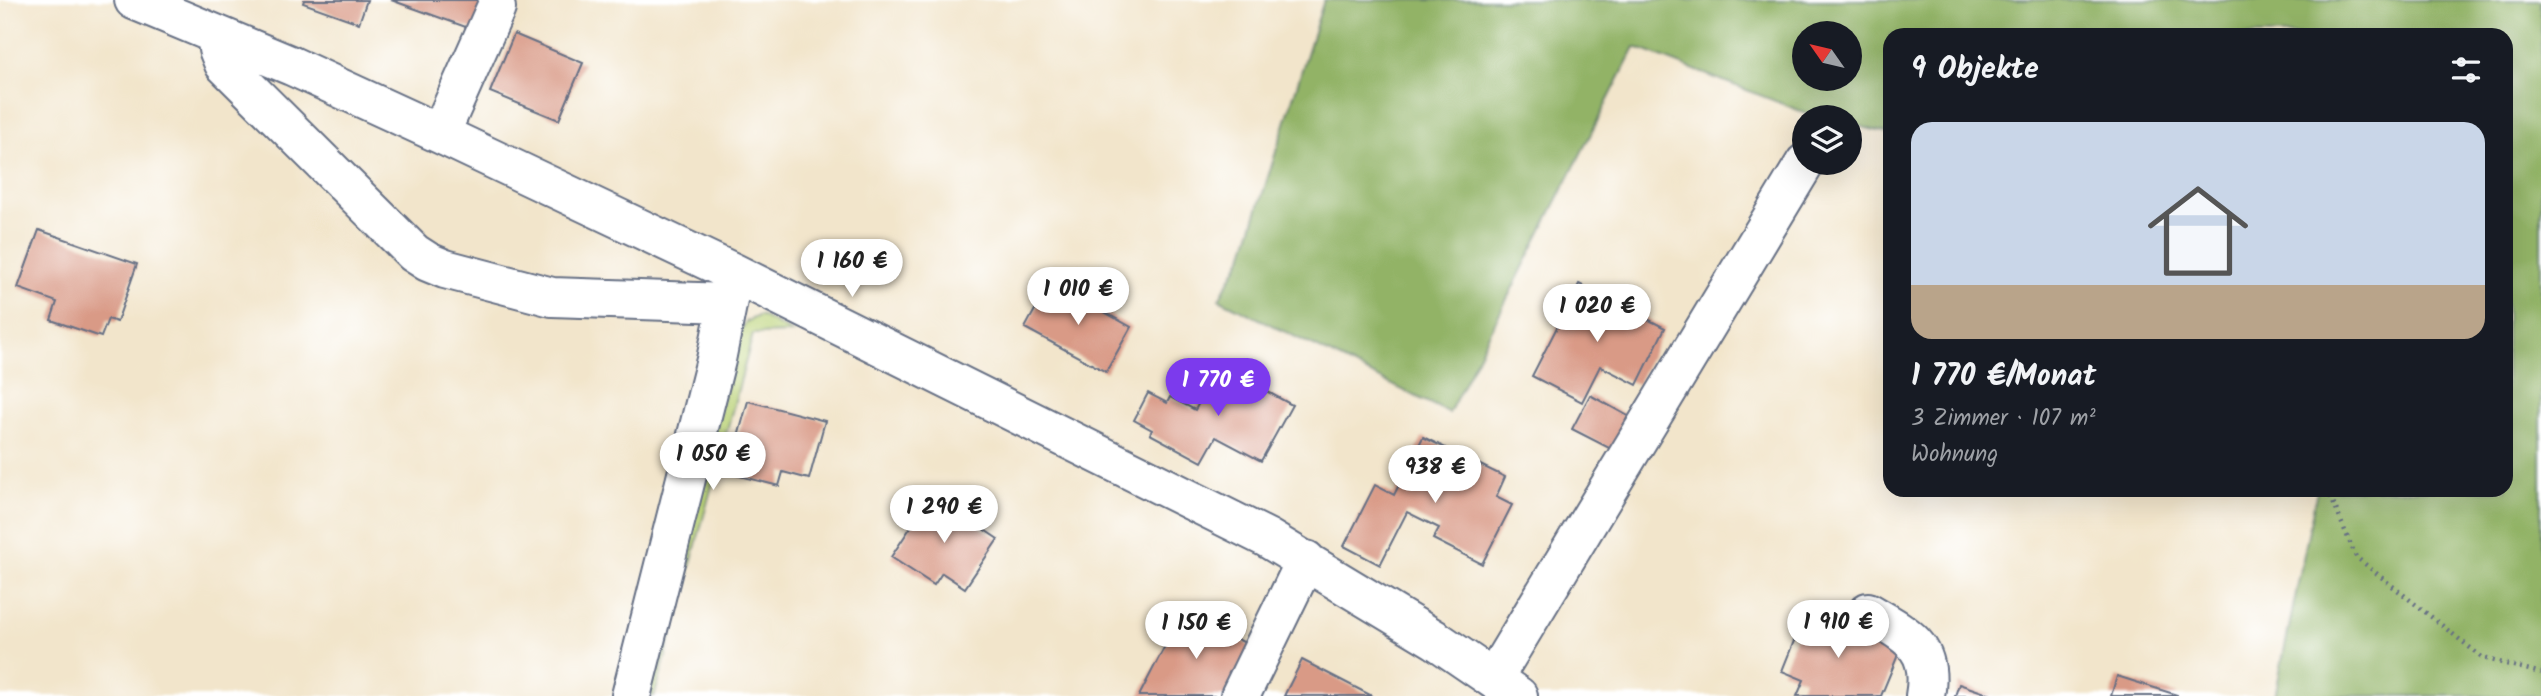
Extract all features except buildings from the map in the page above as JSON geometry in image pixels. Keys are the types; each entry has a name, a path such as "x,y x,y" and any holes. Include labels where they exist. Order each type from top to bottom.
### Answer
{"street":[{"path":"134,0 292,66 440,134 731,288 1268,538 1415,626 1506,687 1798,175"},
{"path":"440,134 496,8"},
{"path":"216,34 224,64 414,253 428,262 445,269 552,297 731,288"},
{"path":"631,696 716,360 731,288"},
{"path":"1240,696 1306,560"},
{"path":"1868,612 1919,647 1926,663 1924,696"}],"path":[{"path":"2331,497 2356,557 2483,658 2541,673"}],"green space":[{"path":"1324,0 2541,0 2541,696 2275,696 2316,497 2513,497 2513,28 1883,28 1883,132 1862,127 1862,105 1792,105 1792,108 1635,47 1449,413 1219,299 1243,256"},
{"path":"760,315 793,333 753,334 661,674 654,696 644,696 740,331 746,322"}]}
